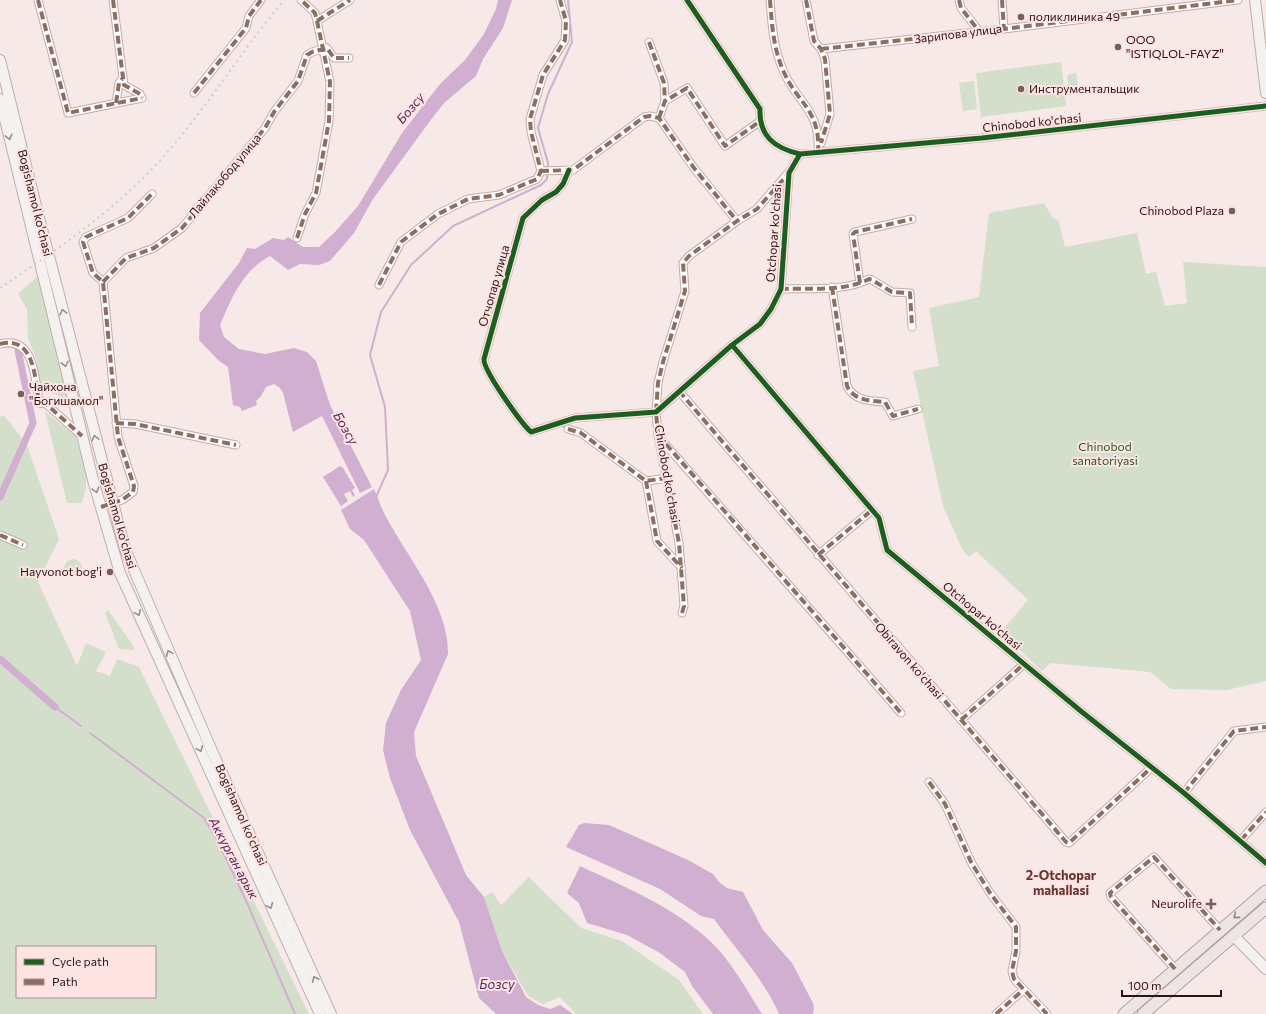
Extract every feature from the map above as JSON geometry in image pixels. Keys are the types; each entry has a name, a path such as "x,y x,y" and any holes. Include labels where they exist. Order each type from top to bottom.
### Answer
{"main road":[{"path":"1255,0 1266,93"},
{"name":"Bogishamol ko'chasi","path":"0,60 112,504 131,567 255,861"},
{"name":"Bogishamol ko'chasi","path":"0,99 82,436 115,557 125,583 255,861 321,1008 331,1014"},
{"path":"1124,1014 1266,891"},
{"path":"1143,1014 1266,908"},
{"path":"1234,936 1266,969"},
{"path":"1199,949 1207,959"},
{"path":"1150,991 1159,1001"}],"street":[{"path":"38,0 68,112 142,98 140,94 124,85 122,79 113,0"},
{"path":"194,93 246,28 250,16 261,0"},
{"path":"297,238 305,214 316,192 329,121 330,82 315,13 301,0"},
{"path":"317,21 350,0"},
{"path":"379,285 401,242 438,214 468,199 499,195 537,179 540,175 541,171 531,132 530,119 543,75 565,40 566,21 560,0"},
{"path":"687,0 760,109 759,122 764,132 774,143 785,150 800,154"},
{"path":"770,0 773,35 779,60 790,84 816,122 819,137 818,153"},
{"path":"806,0 814,41 821,49 825,59 830,114 818,153"},
{"path":"959,0 961,8 979,31"},
{"path":"1002,0 1004,29"},
{"name":"Зарипова улица","path":"821,49 1004,29 1238,0"},
{"path":"649,42 664,83 666,102 659,118"},
{"path":"322,49 327,48 334,58 349,58"},
{"name":"Лайлакобод улица","path":"103,282 126,258 154,248 186,224 265,128 274,112 298,81 307,55 322,49"},
{"path":"116,103 119,83 122,79"},
{"path":"666,102 687,88 723,144 727,147 759,122"},
{"name":"Chinobod ko'chasi","path":"800,154 975,139 1266,106"},
{"path":"541,171 573,170 644,117 650,116 659,118 694,168 737,221"},
{"name":"Otchopar ko'chasi","path":"656,412 732,345 760,324 771,309 781,289 789,172 800,154"},
{"name":"Отчопар улица","path":"569,170 563,184 556,192 542,200 523,218 484,359 486,370 517,416 531,432 575,418 656,412"},
{"name":"Chinobod ko'chasi","path":"682,613 684,606 679,543 658,436 656,412 658,383 663,362 685,291 684,260 737,221 757,209 789,172"},
{"path":"101,507 112,504 134,492 134,486 118,437 103,282 93,273 82,242 84,239 128,218 152,194"},
{"path":"860,283 853,234 855,232 912,219"},
{"path":"781,289 832,287 860,283 869,279 892,292 910,294 912,327"},
{"path":"832,287 847,386 850,392 865,400 885,402 893,416 918,409"},
{"path":"0,344 13,342 26,350 31,359 39,403 46,404 65,423 82,436"},
{"name":"Otchopar ko'chasi","path":"732,345 879,518 887,550 1024,664 1241,840 1266,863"},
{"name":"Obiravon ko'chasi","path":"679,391 818,555 1066,842 1069,843 1151,768"},
{"path":"116,423 135,424 236,445"},
{"path":"568,430 581,433 646,481 657,541 682,568"},
{"path":"658,436 901,713"},
{"path":"646,481 667,478"},
{"path":"818,555 872,510"},
{"path":"0,535 23,545"},
{"path":"961,720 1024,664"},
{"path":"1184,793 1234,731 1266,727"},
{"path":"929,782 945,804 979,874 1016,927 1016,951 1012,971 1014,978 1023,990 1046,1014"},
{"path":"1241,840 1266,812"},
{"path":"1175,970 1111,897 1110,893 1154,857 1157,858 1220,930"},
{"path":"996,1014 1023,990"}],"green space":[{"name":"Инструментальщик","path":"1061,62 1066,106 981,117 976,73"},
{"path":"1076,73 1079,91 1069,92 1067,75"},
{"path":"974,81 977,109 963,111 959,83"},
{"name":"Chinobod sanatoriyasi","path":"1044,203 1052,217 1059,221 1065,247 1137,233 1146,274 1156,272 1165,306 1187,303 1183,262 1266,267 1266,681 1227,690 1171,689 1150,672 1051,663 1042,671 1001,632 1028,600 976,551 969,557 962,549 943,506 913,371 939,366 929,308 979,297 989,213"},
{"path":"39,275 70,400 39,388 37,361 28,338 27,309 18,294"},
{"path":"45,412 75,435 86,468 86,488 82,503 67,503"},
{"path":"4,415 27,445 59,539 38,582 77,666 86,643 106,652 96,671 110,676 117,659 139,667 309,1014 0,1014 0,417"},
{"path":"69,559 77,559 82,564 80,575 77,577 69,577 64,572 64,564"},
{"path":"108,610 133,645 134,650 119,649 105,613"},
{"path":"529,877 581,928 622,941 679,980 703,1014 576,1014 560,997 543,1004 528,996 502,951 484,897 492,892 501,905"}],"water":[{"name":"Бозсу","path":"498,0 512,0 503,28 483,59 476,76 444,103 430,121 373,199 354,233 330,261 319,265 300,264 288,270 270,256 261,262 252,269 239,286 220,325 224,337 239,349 265,354 294,348 307,352 316,361 330,405 372,487 360,493 322,416 293,432 283,393 280,388 274,384 266,387 256,401 257,405 242,411 240,407 233,405 228,367 218,360 199,340 200,313 239,263 247,248 255,249 273,238 284,240 288,237 303,247 319,247 335,232 358,206 402,133 440,84 465,60 484,34 496,9"},
{"name":"Бозсу","path":"340,466 343,468 355,488 352,490 355,495 353,497 350,491 344,494 348,501 341,506 323,477"},
{"name":"Бозсу","path":"374,489 385,515 434,600 442,618 446,636 448,654 414,732 416,756 466,875 484,897 502,951 526,997 538,1005 550,1009 560,1005 573,1014 496,1014 479,998 459,922 410,830 390,778 383,750 386,723 401,690 421,660 410,611 364,540 350,529 341,510"},
{"path":"584,823 609,825 688,860 713,874 720,883 727,888 743,892 763,930 792,963 813,1003 813,1014 779,1014 758,977 714,919 701,916 660,889 566,847 579,825"},
{"path":"580,866 665,908 697,930 726,958 762,1014 713,1014 692,986 685,972 660,953 627,935 587,923 579,903 567,893"}],"waterway":[{"path":"376,497 388,470 385,407 370,355 381,312 411,265 453,226 541,185 547,179 548,163 538,128 548,94 572,42 568,0"},
{"path":"0,497 33,423 18,350"},
{"path":"0,659 55,707"},
{"name":"Аккурган арык","path":"55,707 81,726"},
{"name":"Аккурган арык","path":"90,733 204,818 218,841 248,905 295,1014"}],"railway":[{"path":"0,288 87,227 128,193 147,174 181,136 284,0"}],"marked path":[{"path":"38,0 68,113 142,98"},
{"path":"113,0 124,85 140,94 142,98"},
{"path":"194,93 246,28 249,16 261,0"},
{"path":"297,238 305,214 316,193 329,121 330,82 315,13 301,0"},
{"path":"317,21 350,0"},
{"path":"379,285 401,242 438,214 468,199 499,195 537,179 541,171 531,132 530,119 543,75 565,40 566,21 560,0"},
{"path":"770,0 777,53 789,82 812,116 816,126 818,138 818,153"},
{"path":"806,0 814,41 821,49 825,59 830,114 821,143"},
{"path":"959,0 961,8 979,31"},
{"path":"1002,0 1004,29"},
{"path":"821,49 1004,29 1238,0"},
{"path":"649,42 664,83 665,101"},
{"path":"103,282 126,258 154,248 182,228 265,128 274,112 298,81 307,55 327,48 334,58 349,58"},
{"path":"116,103 119,83 122,79"},
{"path":"659,118 665,101 687,88 725,146 759,122"},
{"path":"541,171 573,170 644,117 650,116 659,118 694,168 737,221"},
{"path":"682,613 684,606 679,543 658,435 656,412 658,383 663,362 685,291 683,263 689,256 737,221 757,209 789,173"},
{"path":"101,507 122,500 133,492 134,486 118,437 103,282 93,273 83,242 86,237 128,218 152,194"},
{"path":"860,283 853,234 855,232 912,219"},
{"path":"781,289 838,288 869,279 892,292 910,293 912,327"},
{"path":"832,287 847,386 850,391 854,395 863,399 885,402 893,416 918,409"},
{"path":"0,344 12,343 20,346 27,352 34,371 39,403 46,404 82,436"},
{"path":"679,391 1066,842 1069,843 1151,768"},
{"path":"116,423 135,424 236,445"},
{"path":"568,429 581,433 646,481 667,478"},
{"path":"658,435 901,713"},
{"path":"646,481 657,541 682,568"},
{"path":"818,555 872,510"},
{"path":"0,535 23,545"},
{"path":"961,720 1024,664"},
{"path":"1184,793 1234,731 1266,727"},
{"path":"929,782 945,804 971,862 990,893 1016,927 1016,951 1012,971 1014,979 1047,1014"},
{"path":"1241,840 1266,812"},
{"path":"1175,969 1111,897 1110,893 1154,857 1220,930"},
{"path":"996,1014 1023,990"}],"cycle path":[{"path":"687,0 760,109 760,118 765,134 776,144 800,154 982,138 1266,106"},
{"path":"569,170 563,184 556,192 542,200 523,218 484,359 485,365 496,385 511,408 531,432 575,418 656,412 732,345 760,324 771,309 781,289 789,173 800,154"},
{"path":"732,345 879,518 887,550 1082,712 1184,793 1266,863"}],"place":[{"name":"поликлиника 49","path":"1021,17"},
{"name":"ООО \"ISTIQLOL-FAYZ\"","path":"1118,47"},
{"name":"Инструментальщик","path":"1021,89"},
{"name":"Chinobod Plaza","path":"1232,211"},
{"name":"Чайхона \"Богишамол\"","path":"21,394"},
{"name":"Hayvonot bog'i","path":"110,572"},
{"name":"Neurolife","path":"1211,904"}],"district":[{"name":"2-Otchopar mahallasi","path":"1061,882"}]}
